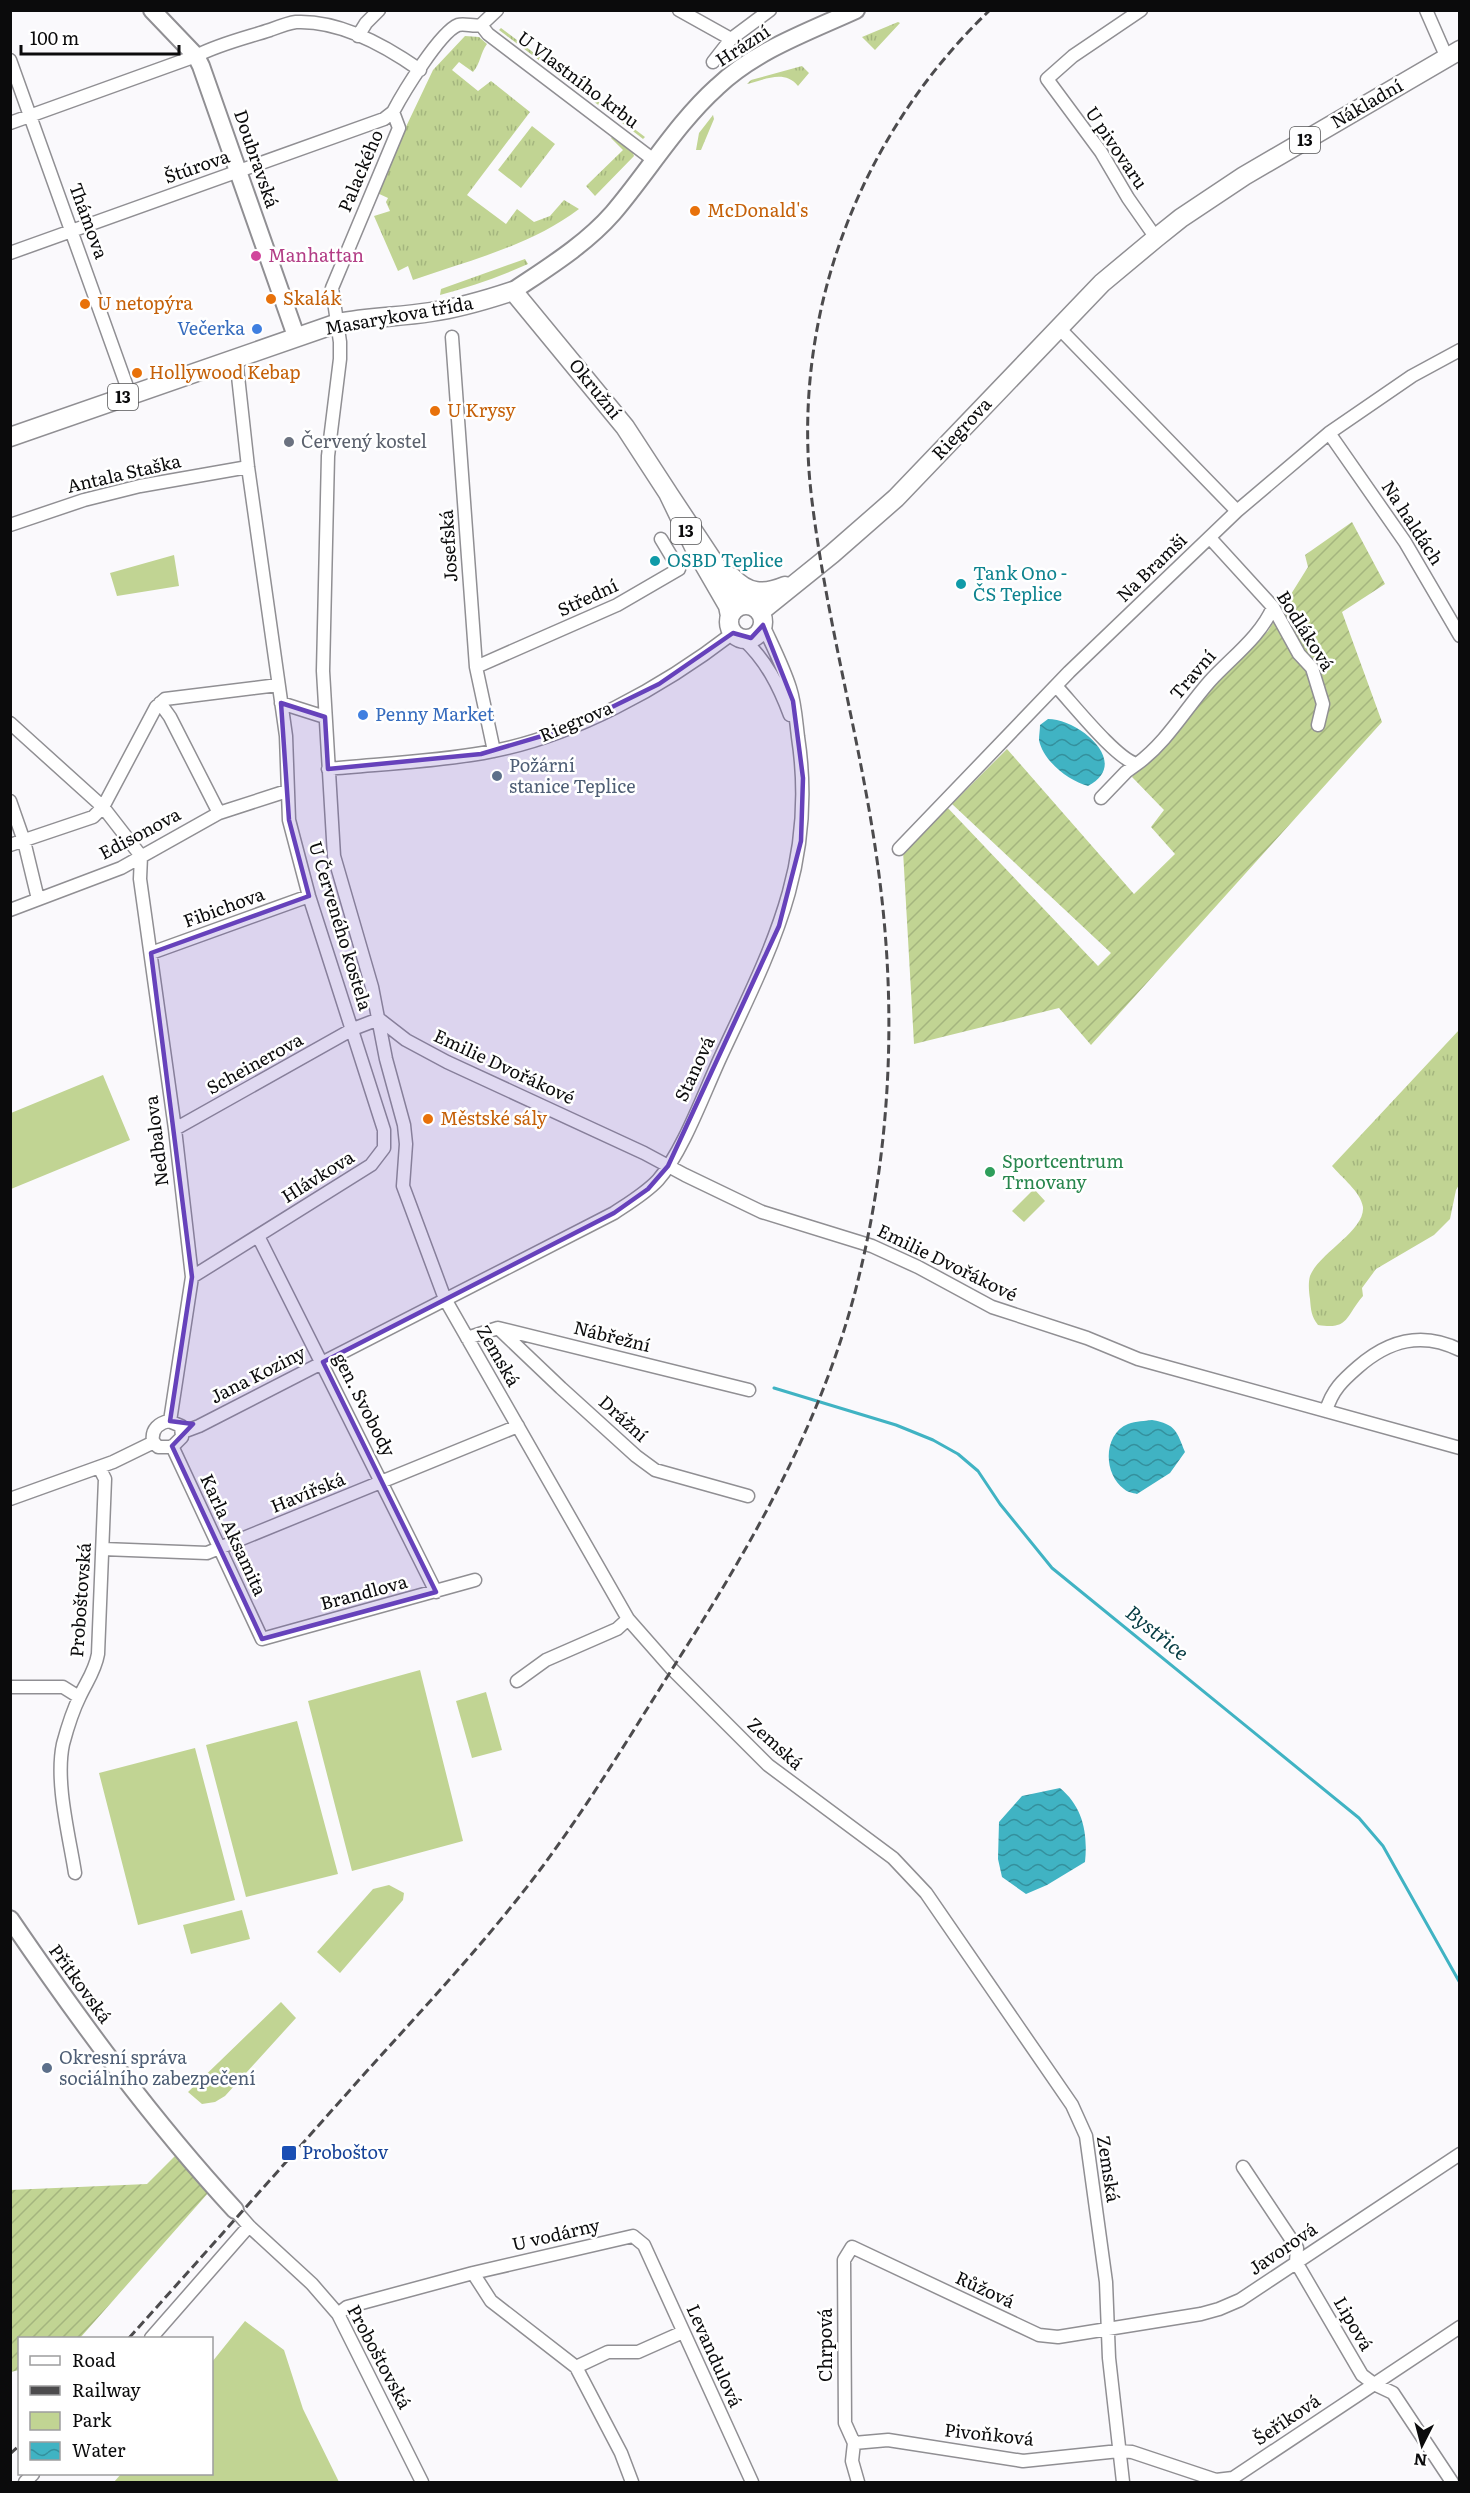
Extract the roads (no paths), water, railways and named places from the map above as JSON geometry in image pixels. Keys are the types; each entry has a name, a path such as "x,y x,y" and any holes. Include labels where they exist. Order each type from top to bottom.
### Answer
{"main road":[{"name":"Nákladní","path":"1156,238 1181,218 1244,176 1453,54"},
{"name":"Riegrova","path":"756,614 800,580 896,498 1102,282 1156,238"},
{"name":"Masarykova třída","path":"10,436 338,323 465,306 513,291"},
{"name":"Okružní","path":"513,291 625,427 733,591 756,614"},
{"name":"Okružní","path":"669,493 695,549 728,606 735,629"},
{"name":"13","path":"700,538 730,576 750,591 768,592 800,580"},
{"name":"13","path":"737,607 756,614 755,636 735,629 737,607"}],"street":[{"name":"Doubravská","path":"152,10 196,57 206,76 296,336"},
{"path":"358,36 378,10"},
{"path":"482,25 497,10"},
{"path":"680,10 731,39"},
{"path":"713,62 731,39 770,10"},
{"name":"Hrázní","path":"717,87 762,54 856,10"},
{"name":"U pivovaru","path":"1141,10 1072,56 1047,79 1101,152 1128,198 1156,238"},
{"path":"1425,10 1453,54"},
{"path":"10,123 196,57 213,48 295,22 321,24 358,36 420,70"},
{"name":"Palackého","path":"338,323 332,288 399,128 393,112 450,28 462,24 482,25"},
{"name":"U Vlastního krbu","path":"482,25 488,34 655,161"},
{"name":"Thámova","path":"10,60 130,395"},
{"name":"Masarykova třída","path":"513,291 572,251 604,222 687,120 717,87"},
{"name":"Štúrova","path":"10,253 384,119 393,112"},
{"name":"U Červeného kostela","path":"236,358 248,466 287,748 289,820 309,896 353,1029 379,1019 334,856 328,769 323,671 327,466 340,359 338,323"},
{"path":"1058,327 1238,511"},
{"name":"Josefská","path":"452,337 476,667 494,751"},
{"name":"Na Bramši","path":"899,849 1056,686 1238,511 1329,433 1412,376 1460,350"},
{"name":"Na haldách","path":"1329,433 1405,542 1460,636"},
{"name":"Antala Staška","path":"10,525 84,500 129,488 248,466"},
{"name":"Střední","path":"476,667 617,605 679,569 662,538"},
{"name":"Bodláková","path":"1210,538 1273,608 1299,654 1316,676 1323,704 1318,725"},
{"name":"Travní","path":"1101,798 1170,731 1209,682 1264,624 1273,608"},
{"name":"Stanová","path":"445,1299 614,1213 648,1189 668,1167 744,1008 779,926 792,882 803,822 803,778 790,688 756,614"},
{"name":"Stanová","path":"735,629 760,656 772,674 797,733"},
{"name":"Riegrova","path":"328,769 494,751 569,728 659,684 701,657 735,629"},
{"path":"10,845 93,817 103,807 160,703 170,697 278,685"},
{"path":"1056,686 1118,752 1130,762 1137,764"},
{"path":"160,703 170,717 219,813"},
{"path":"281,703 325,717"},
{"path":"10,723 103,807 141,856"},
{"name":"Edisonova","path":"10,910 121,868 219,813 287,791"},
{"path":"10,801 24,841 38,899"},
{"name":"Nedbalova","path":"141,856 140,879 175,1130 192,1277 170,1421"},
{"name":"Fibichova","path":"151,953 309,896"},
{"name":"Emilie Dvořákové","path":"379,1019 406,1040 447,1062 644,1153 762,1212 885,1251 983,1303 1018,1317 1087,1338 1138,1359 1460,1448"},
{"name":"Zemská","path":"379,1019 386,1059 405,1132 403,1185 445,1299 628,1619 672,1669 768,1766 893,1858 926,1893 1072,2105 1086,2136 1106,2282 1109,2358 1124,2482"},
{"name":"Scheinerova","path":"175,1130 353,1029"},
{"name":"Hlávkova","path":"192,1277 379,1158 384,1148 384,1130 353,1029"},
{"name":"gen. Svobody","path":"258,1236 436,1592"},
{"name":"Jana Koziny","path":"172,1446 180,1440 183,1432 199,1426 445,1299"},
{"path":"467,1338 498,1328"},
{"name":"Nábřežní","path":"498,1328 749,1390"},
{"name":"Drážní","path":"498,1328 636,1456 655,1470 748,1496"},
{"path":"1326,1410 1331,1395 1341,1382 1375,1353 1407,1340 1443,1342 1460,1350"},
{"path":"172,1446 160,1447 154,1442 152,1435 156,1428 170,1421 180,1424 183,1432"},
{"name":"Havířská","path":"103,1549 207,1553 518,1426"},
{"path":"10,1499 99,1467 154,1442"},
{"name":"Karla Aksamita","path":"172,1446 262,1640"},
{"name":"Proboštovská","path":"75,1873 62,1764 63,1745 79,1697 92,1677 98,1654 105,1479 99,1467"},
{"name":"Brandlova","path":"262,1640 476,1580"},
{"path":"517,1681 546,1660 617,1629 628,1619"},
{"path":"10,1687 63,1687 79,1697"},
{"name":"Přítkovská","path":"10,1918 131,2086 235,2210"},
{"name":"Javorová","path":"1108,2328 1219,2309 1240,2300 1460,2154"},
{"name":"Lipová","path":"1243,2168 1297,2248 1296,2262 1362,2375 1374,2384 1394,2393 1452,2482"},
{"name":"Proboštovská","path":"235,2210 249,2226 312,2284 338,2314 422,2482"},
{"path":"152,2337 249,2226"},
{"name":"U vodárny","path":"338,2314 347,2307 473,2273 633,2235 644,2245"},
{"name":"Levandulová","path":"644,2245 752,2482"},
{"name":"Růžová","path":"852,2247 1039,2335 1058,2337 1108,2328"},
{"name":"Chrpová","path":"852,2247 844,2260 845,2423 854,2443 852,2461 858,2482"},
{"path":"473,2273 491,2301 576,2367 621,2453 632,2482"},
{"name":"Šeříková","path":"1119,2451 1132,2452 1216,2480 1234,2480 1460,2327"},
{"path":"576,2367 608,2352 638,2352 683,2332"},
{"name":"Pivoňková","path":"854,2443 888,2440 1023,2461 1119,2451"}],"water":[{"path":"1048,719 1074,726 1096,744 1103,755 1105,766 1100,777 1088,786 1065,775 1051,762 1041,748 1040,725"},
{"path":"1152,1420 1171,1427 1180,1439 1185,1452 1170,1473 1137,1494 1125,1490 1112,1474 1109,1464 1110,1445 1120,1429 1128,1424"},
{"path":"1060,1788 1068,1795 1079,1812 1086,1841 1085,1862 1047,1885 1026,1894 1002,1877 998,1859 999,1822 1022,1796"}],"waterway":[{"name":"Bystřice","path":"774,1388 896,1425 933,1440 958,1454 978,1471 1000,1504 1052,1568 1359,1818 1383,1846 1460,1983"}],"railway":[{"path":"130,2337 470,1955 511,1908 550,1856 606,1774 730,1576 779,1486 821,1394 854,1296 866,1246 882,1146 889,1044 886,942 881,891 866,793 827,599 812,501 808,433 812,365 823,299 843,234 870,173 903,114 944,60 990,10"},
{"path":"10,2454 18,2447"}],"place":[{"name":"McDonald's","path":"695,211"},
{"name":"Manhattan","path":"256,256"},
{"name":"Skalák","path":"271,299"},
{"name":"U netopýra","path":"85,304"},
{"name":"Večerka","path":"257,329"},
{"name":"Hollywood Kebap","path":"137,373"},
{"name":"U Krysy","path":"435,411"},
{"name":"Červený kostel","path":"289,442"},
{"name":"OSBD Teplice","path":"655,561"},
{"name":"Tank Ono - ČS Teplice","path":"961,584"},
{"name":"Penny Market","path":"363,715"},
{"name":"Požární stanice Teplice","path":"497,776"},
{"name":"Městské sály","path":"428,1119"},
{"name":"Sportcentrum Trnovany","path":"990,1172"},
{"name":"Okresní správa sociálního zabezpečení","path":"47,2068"},
{"name":"Proboštov","path":"289,2153"}]}
